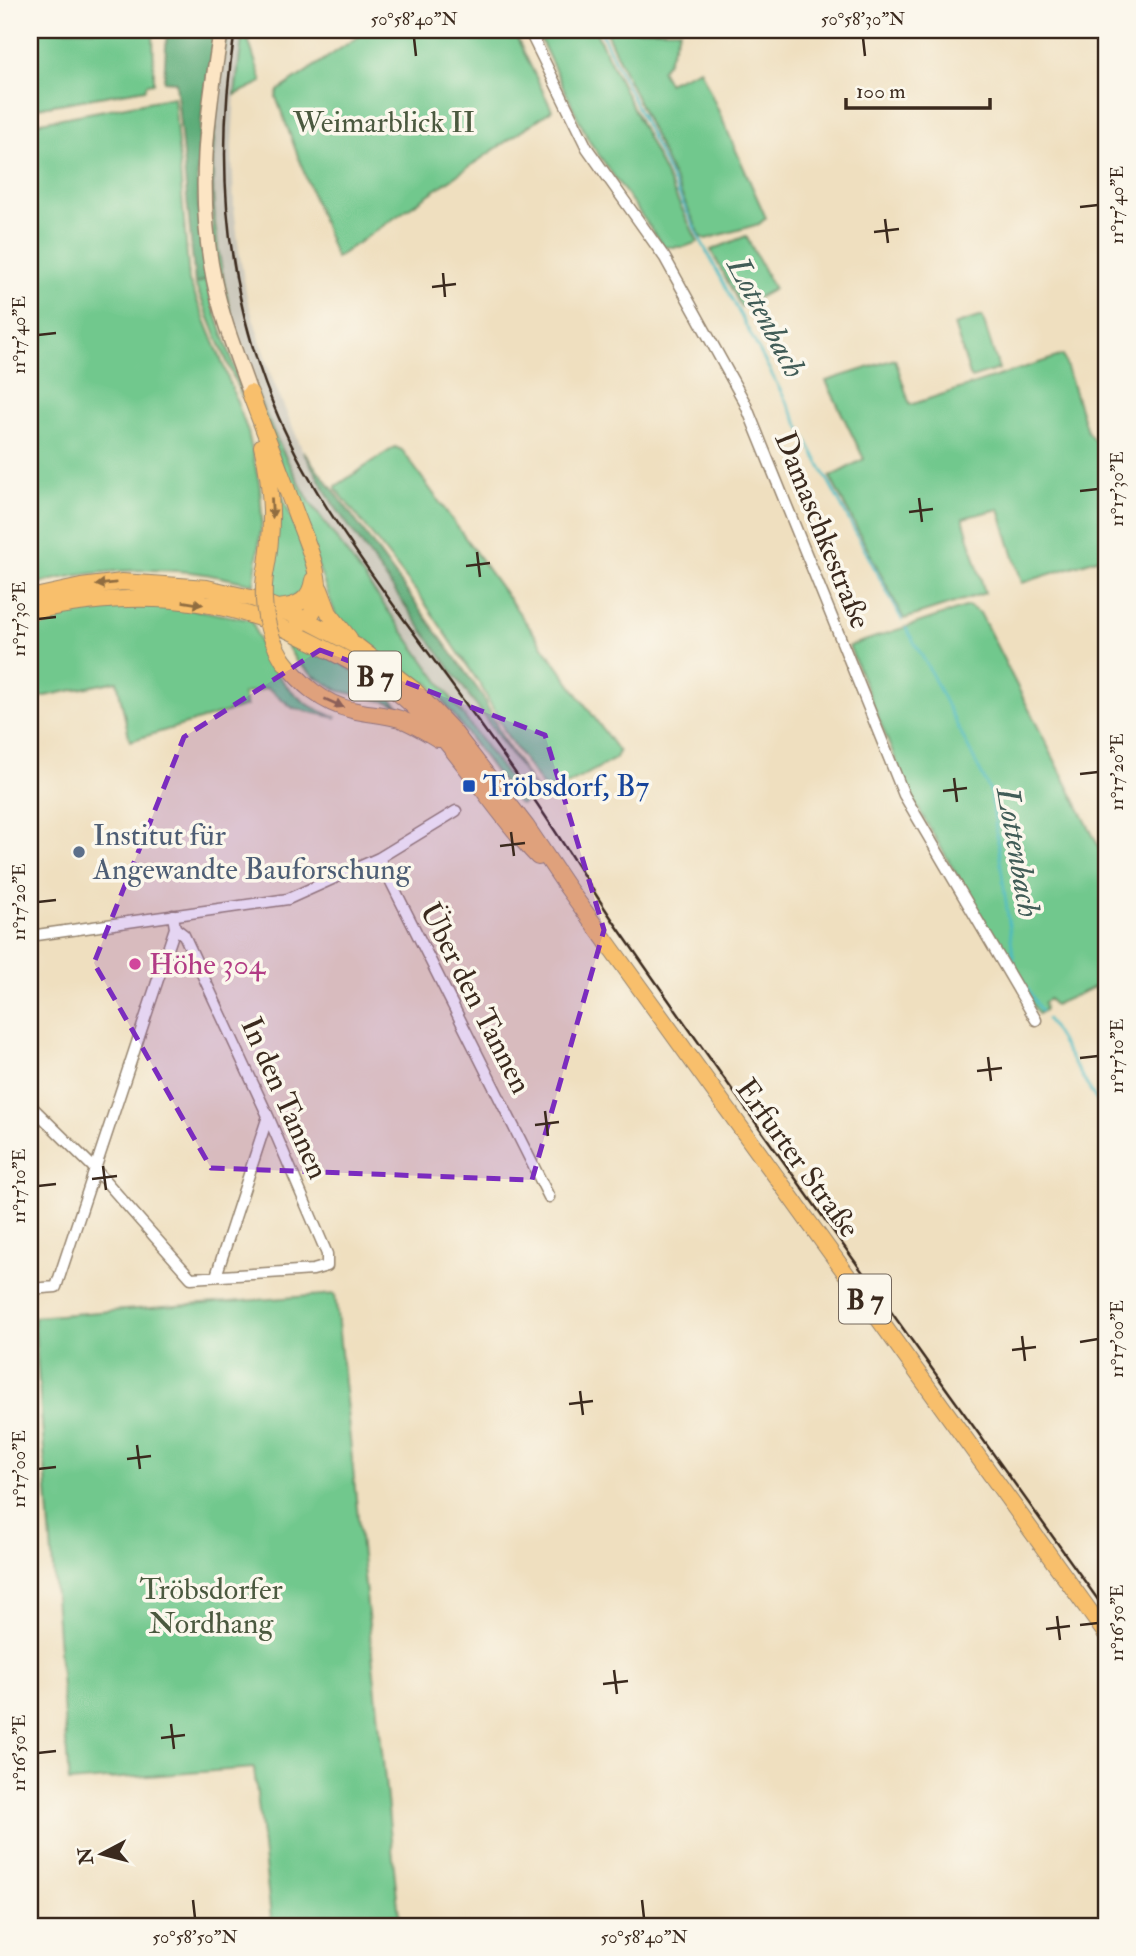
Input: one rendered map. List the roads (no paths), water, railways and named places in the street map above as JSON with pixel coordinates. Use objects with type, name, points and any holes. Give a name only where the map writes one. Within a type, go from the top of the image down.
[{"type":"main road","points":[[250,393],[304,537],[329,613],[358,647]]},
{"type":"main road","name":"B 7","points":[[250,393],[272,503],[264,607],[268,627],[283,660],[317,695],[349,709],[402,720],[450,746]]},
{"type":"main road","points":[[274,608],[302,602],[313,584],[314,570]]},
{"type":"main road","points":[[285,628],[299,625],[314,609],[318,597],[314,570]]},
{"type":"main road","name":"B 7","points":[[30,598],[122,582],[207,588],[234,593],[306,620],[358,647]]},
{"type":"main road","name":"B 7","points":[[30,612],[71,603],[157,598],[237,612],[285,628],[363,668],[390,686],[420,712],[450,746]]},
{"type":"main road","name":"Erfurter Straße","points":[[358,647],[414,690],[453,731],[526,826],[567,887],[1106,1634]]},
{"type":"main road","name":"Erfurter Straße","points":[[450,746],[521,839],[567,887]]},
{"type":"street","points":[[221,30],[205,133],[205,222],[219,301],[250,393]]},
{"type":"street","name":"Damaschkestraße","points":[[529,30],[587,148],[665,258],[745,403],[904,795],[1037,1020]]},
{"type":"street","points":[[30,936],[288,899],[379,858],[456,811]]},
{"type":"street","name":"Über den Tannen","points":[[379,858],[549,1197]]},
{"type":"street","name":"In den Tannen","points":[[173,915],[175,928],[184,935],[268,1116],[327,1254],[327,1266],[313,1270],[216,1276]]},
{"type":"street","points":[[30,1289],[56,1287],[175,928]]},
{"type":"street","points":[[30,1105],[94,1168],[191,1278],[216,1276],[268,1116]]},
{"type":"waterway","name":"Lottenbach","points":[[600,30],[699,237],[902,620]]},
{"type":"waterway","name":"Lottenbach","points":[[906,628],[991,793],[1015,968],[1041,1011]]},
{"type":"waterway","name":"Lottenbach","points":[[1047,1019],[1106,1116]]},
{"type":"railway","points":[[235,30],[229,78],[225,173],[234,266],[256,359],[298,459],[345,536],[533,798],[625,938],[1106,1611]]},
{"type":"place","name":"Tröbsdorf, B7","points":[[469,786]]},
{"type":"place","name":"Institut für Angewandte Bauforschung","points":[[79,852]]},
{"type":"place","name":"Höhe 304","points":[[135,964]]},
{"type":"park label","name":"Weimarblick II","points":[[384,122]]},
{"type":"park label","name":"Tröbsdorfer Nordhang","points":[[211,1606]]}]
